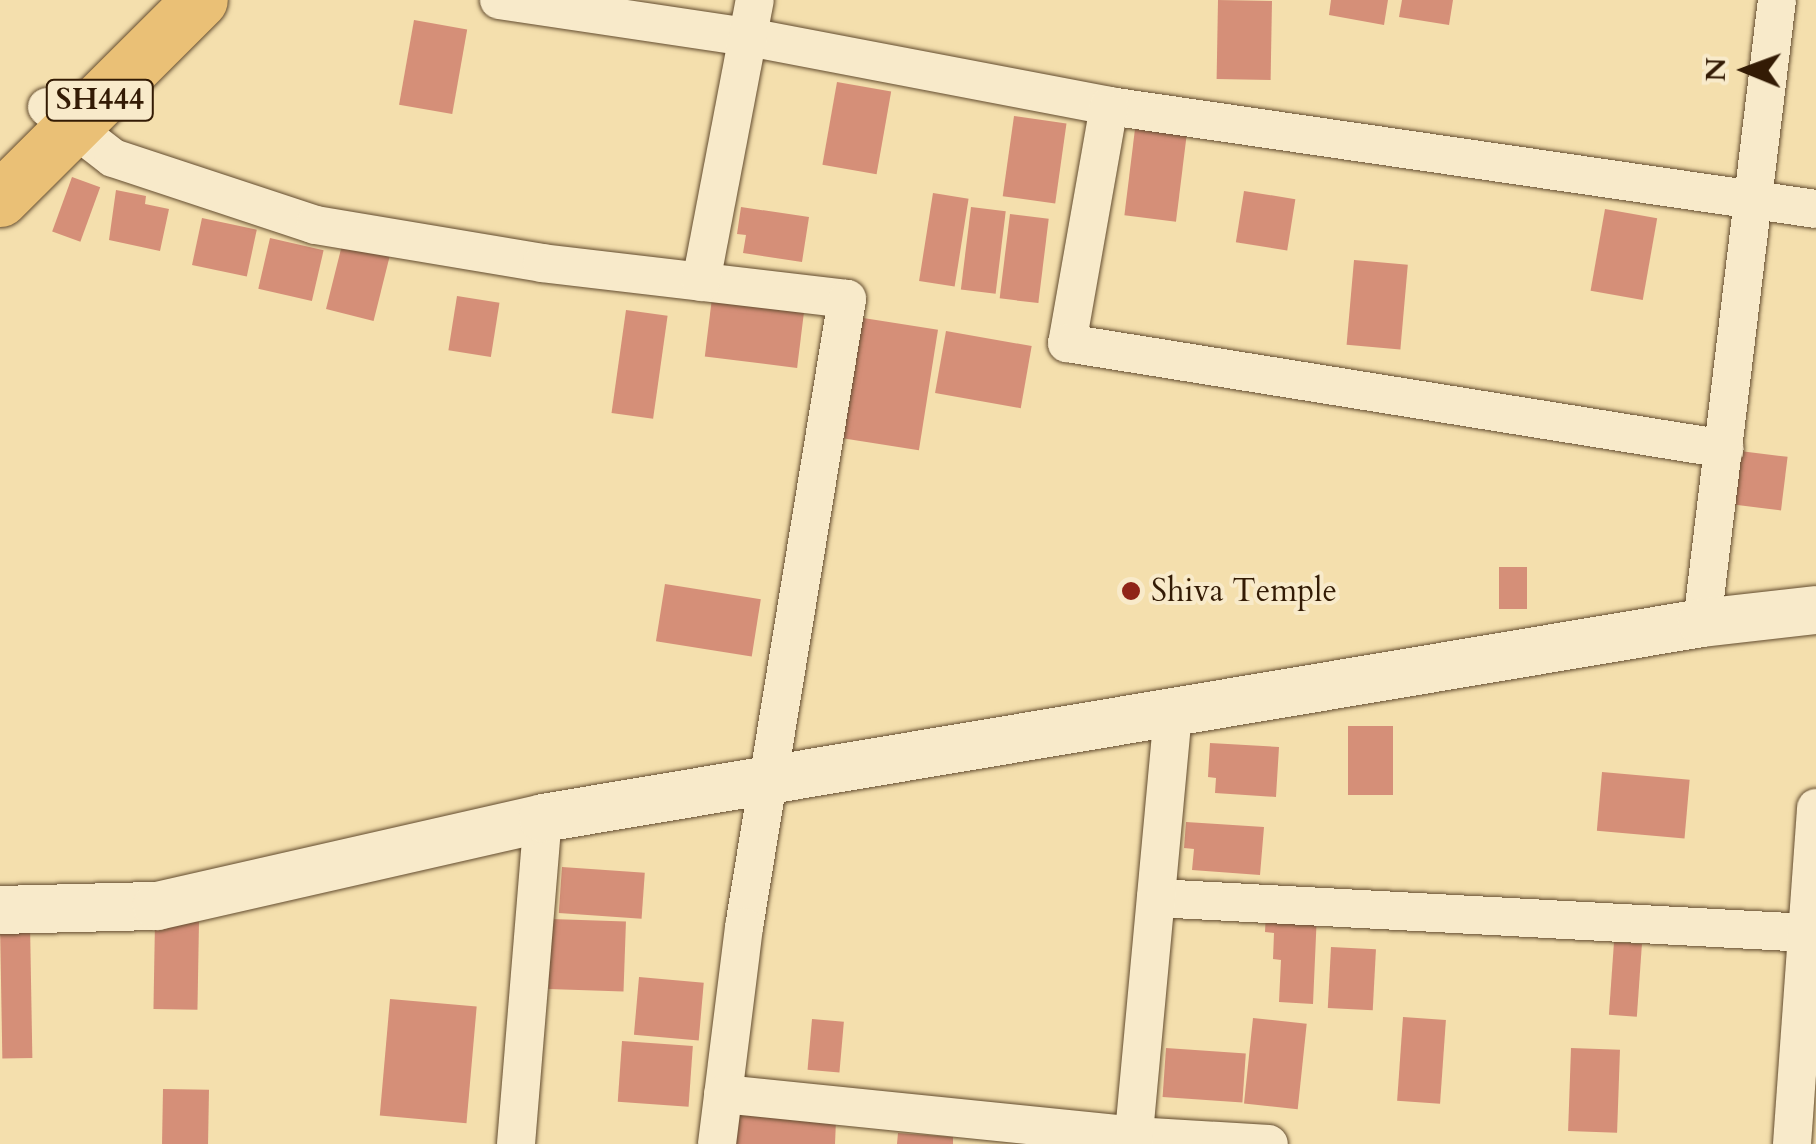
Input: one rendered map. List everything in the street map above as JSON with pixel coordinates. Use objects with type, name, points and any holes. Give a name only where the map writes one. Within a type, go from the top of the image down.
[{"type":"main road","name":"SH444","points":[[0,199],[59,118],[157,0]]},
{"type":"main road","name":"SH444","points":[[0,152],[59,118],[200,0]]},
{"type":"street","points":[[499,0],[751,18],[1109,106],[1816,209]]},
{"type":"street","points":[[1702,623],[1756,200],[1777,0]]},
{"type":"street","points":[[702,282],[751,18]]},
{"type":"street","points":[[1109,106],[1066,343],[1725,449]]},
{"type":"street","points":[[59,118],[113,158],[314,225],[542,263],[847,299],[768,780],[717,1144]]},
{"type":"street","points":[[0,910],[157,906],[543,818],[1702,623],[1816,610]]},
{"type":"street","points":[[1134,1140],[1173,713]]},
{"type":"street","points":[[1792,1144],[1816,808]]},
{"type":"street","points":[[516,1144],[543,818]]},
{"type":"street","points":[[1156,898],[1808,933]]},
{"type":"street","points":[[723,1094],[1134,1140],[1269,1144]]},
{"type":"building","points":[[1218,0],[1272,1],[1271,80],[1217,79]]},
{"type":"building","points":[[1331,0],[1388,0],[1384,25],[1329,15]]},
{"type":"building","points":[[1402,0],[1453,0],[1449,25],[1399,17]]},
{"type":"building","points":[[414,20],[467,29],[452,114],[399,105]]},
{"type":"building","points":[[837,82],[891,92],[877,174],[822,165]]},
{"type":"building","points":[[1014,116],[1066,123],[1055,204],[1003,196]]},
{"type":"building","points":[[1135,129],[1187,135],[1176,222],[1124,215]]},
{"type":"building","points":[[72,177],[100,187],[80,242],[52,232]]},
{"type":"building","points":[[116,190],[146,196],[145,204],[169,209],[160,251],[109,240]]},
{"type":"building","points":[[1244,191],[1295,199],[1287,250],[1236,242]]},
{"type":"building","points":[[933,193],[969,199],[955,287],[919,281]]},
{"type":"building","points":[[741,207],[809,217],[802,262],[743,253],[746,235],[737,234]]},
{"type":"building","points":[[971,207],[1006,211],[996,294],[961,289]]},
{"type":"building","points":[[1605,209],[1657,218],[1643,300],[1591,291]]},
{"type":"building","points":[[1010,214],[1049,219],[1038,303],[1000,298]]},
{"type":"building","points":[[202,218],[257,230],[247,277],[192,265]]},
{"type":"building","points":[[270,238],[324,250],[312,301],[258,289]]},
{"type":"building","points":[[342,245],[390,257],[374,321],[326,309]]},
{"type":"building","points":[[1354,260],[1408,265],[1400,349],[1347,345]]},
{"type":"building","points":[[457,296],[499,303],[491,357],[448,350]]},
{"type":"building","points":[[712,298],[804,309],[797,368],[705,357]]},
{"type":"building","points":[[626,310],[668,316],[653,419],[612,413]]},
{"type":"building","points":[[857,317],[938,330],[919,450],[838,437]]},
{"type":"building","points":[[946,331],[1032,346],[1021,408],[935,393]]},
{"type":"building","points":[[1732,450],[1788,457],[1781,510],[1725,504]]},
{"type":"building","points":[[1499,567],[1527,567],[1527,609],[1499,609]]},
{"type":"building","points":[[665,584],[761,599],[752,656],[656,641]]},
{"type":"building","points":[[1348,726],[1393,726],[1393,795],[1348,795]]},
{"type":"building","points":[[1210,743],[1279,747],[1276,797],[1215,793],[1216,778],[1208,777]]},
{"type":"building","points":[[1602,772],[1690,780],[1685,838],[1597,831]]},
{"type":"building","points":[[1186,822],[1264,827],[1260,875],[1192,870],[1194,849],[1184,848]]},
{"type":"building","points":[[562,867],[645,873],[642,919],[559,913]]},
{"type":"building","points":[[1266,911],[1317,913],[1313,1004],[1279,1002],[1281,960],[1273,959],[1274,933],[1265,932]]},
{"type":"building","points":[[551,919],[626,922],[624,992],[549,989]]},
{"type":"building","points":[[155,921],[199,922],[197,1010],[153,1009]]},
{"type":"building","points":[[30,923],[32,1058],[2,1059],[0,924]]},
{"type":"building","points":[[1614,942],[1642,944],[1637,1017],[1609,1015]]},
{"type":"building","points":[[1331,947],[1376,949],[1373,1010],[1328,1008]]},
{"type":"building","points":[[639,977],[704,983],[699,1040],[634,1035]]},
{"type":"building","points":[[390,999],[477,1007],[466,1123],[380,1116]]},
{"type":"building","points":[[1403,1017],[1446,1020],[1440,1104],[1397,1101]]},
{"type":"building","points":[[1253,1018],[1307,1024],[1298,1109],[1244,1104]]},
{"type":"building","points":[[812,1019],[844,1022],[839,1073],[808,1070]]},
{"type":"building","points":[[622,1041],[693,1046],[689,1107],[618,1102]]},
{"type":"building","points":[[1166,1048],[1246,1054],[1242,1102],[1163,1097]]},
{"type":"building","points":[[1571,1048],[1620,1050],[1617,1133],[1568,1131]]},
{"type":"building","points":[[163,1089],[209,1090],[208,1144],[162,1144]]},
{"type":"building","points":[[732,1113],[836,1120],[835,1144],[730,1144]]},
{"type":"building","points":[[898,1133],[953,1137],[953,1144],[897,1144]]},
{"type":"place","name":"Shiva Temple","points":[[1131,591]]}]
